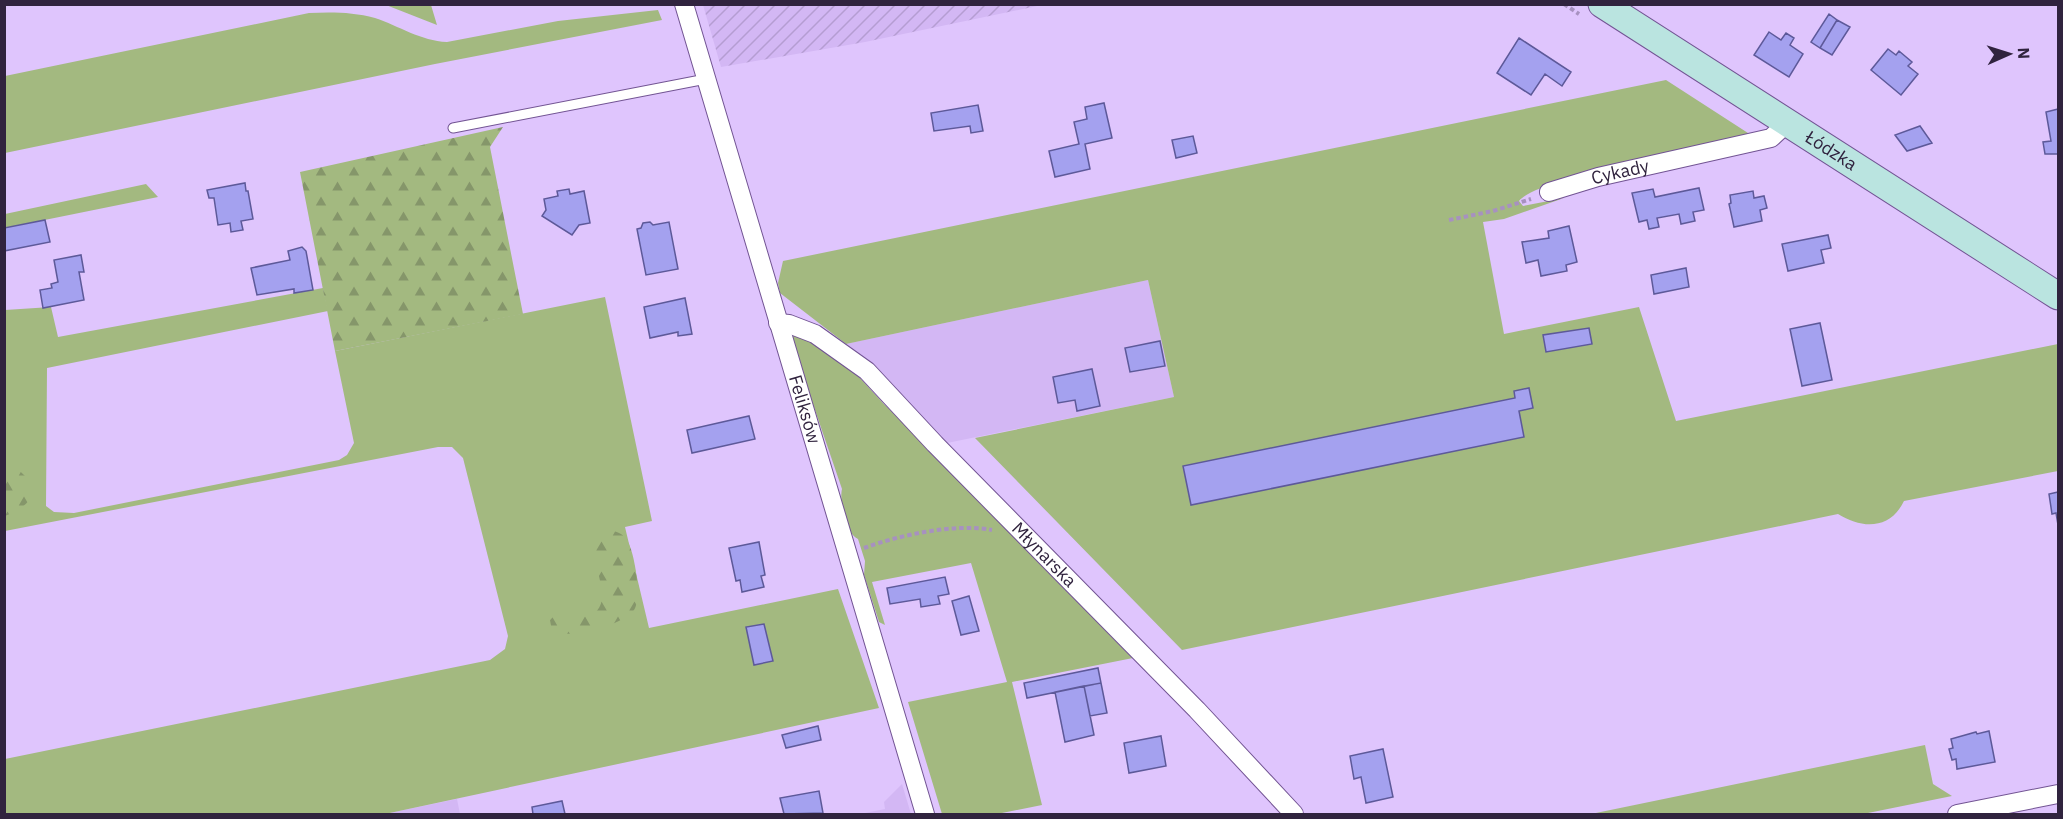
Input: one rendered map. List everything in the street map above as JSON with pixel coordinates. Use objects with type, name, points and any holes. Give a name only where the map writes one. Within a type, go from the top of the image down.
[{"type":"main road","name":"Łódzka","points":[[1602,4],[2058,296]]},
{"type":"street","name":"Feliksów","points":[[684,4],[925,814]]},
{"type":"street","name":"Cykady","points":[[1548,192],[1598,177],[1771,138],[1787,123]]},
{"type":"street","name":"Młynarska","points":[[778,323],[802,327],[815,334],[867,371],[1197,710],[1294,814]]},
{"type":"street","points":[[1958,814],[2058,794]]},
{"type":"lane","points":[[453,128],[706,79]]},
{"type":"path","points":[[1449,220],[1511,206],[1548,192]]},
{"type":"path","points":[[847,555],[887,541],[938,531],[978,528],[1011,534],[1022,531]]},
{"type":"shaded area","points":[[703,4],[1042,5],[865,42],[721,67]]},
{"type":"shaded area","points":[[1148,280],[1174,397],[947,443],[846,344]]},
{"type":"shaded area","points":[[902,784],[911,814],[860,814],[885,809],[884,802]]},
{"type":"shaded area","points":[[457,799],[460,814],[385,814]]},
{"type":"green space","points":[[386,5],[431,5],[437,25]]},
{"type":"green space","points":[[658,10],[662,20],[435,64],[5,153],[5,76],[309,13],[367,16],[419,36],[447,42],[558,21]]},
{"type":"green space","points":[[1666,80],[1748,133],[1745,138],[1624,164],[1556,183],[1532,192],[1519,201],[1523,206],[1564,198],[1504,219],[1483,222],[1504,334],[1639,307],[1676,421],[2058,344],[2058,471],[1904,501],[1891,517],[1875,524],[1856,522],[1838,514],[1182,650],[975,438],[1174,397],[1148,280],[846,344],[780,293],[778,283],[783,261]]},
{"type":"green space","points":[[503,127],[490,147],[523,314],[335,351],[300,172]]},
{"type":"green space","points":[[146,184],[158,197],[5,228],[5,214]]},
{"type":"green space","points":[[323,288],[328,311],[47,368],[46,506],[54,512],[74,513],[339,460],[347,455],[354,443],[335,351],[605,297],[652,521],[625,527],[649,628],[838,589],[879,708],[385,814],[5,814],[5,759],[490,660],[505,649],[508,636],[463,458],[452,447],[438,447],[5,531],[5,310],[51,307],[58,337]]},
{"type":"green space","points":[[784,313],[860,378],[1033,550],[1027,551],[1133,658],[1012,682],[1042,805],[997,814],[942,814],[908,702],[1007,682],[971,563],[872,582],[885,625],[879,622],[864,575],[865,561],[858,539],[850,531],[844,517],[842,489]]},
{"type":"green space","points":[[8,465],[17,469],[30,482],[32,495],[19,509],[5,516],[5,468]]},
{"type":"green space","points":[[610,530],[625,537],[631,548],[637,587],[634,610],[618,621],[594,630],[570,634],[552,631],[550,620],[557,613],[585,617],[596,611],[600,605],[602,588],[594,547],[601,532]]},
{"type":"green space","points":[[1925,745],[1933,784],[1952,796],[1863,814],[1591,814]]},
{"type":"building","points":[[1829,14],[1837,20],[1820,48],[1811,42]]},
{"type":"building","points":[[1837,20],[1850,27],[1832,55],[1820,48]]},
{"type":"building","points":[[1769,32],[1781,40],[1786,33],[1794,38],[1790,45],[1803,54],[1789,77],[1754,55]]},
{"type":"building","points":[[1519,38],[1571,72],[1562,86],[1545,74],[1531,95],[1497,73]]},
{"type":"building","points":[[1888,49],[1896,55],[1899,51],[1912,62],[1908,66],[1918,74],[1901,95],[1871,70]]},
{"type":"building","points":[[1104,103],[1112,138],[1085,144],[1090,169],[1055,177],[1049,151],[1079,144],[1074,122],[1087,119],[1085,107]]},
{"type":"building","points":[[978,105],[983,131],[971,133],[970,126],[934,131],[931,113]]},
{"type":"building","points":[[2058,109],[2058,154],[2045,154],[2043,142],[2051,141],[2046,112]]},
{"type":"building","points":[[1920,126],[1932,143],[1907,151],[1895,135]]},
{"type":"building","points":[[1193,136],[1197,153],[1176,158],[1172,140]]},
{"type":"building","points":[[245,183],[253,219],[241,221],[243,230],[231,232],[230,223],[218,225],[214,198],[209,198],[207,190]]},
{"type":"building","points":[[1699,188],[1704,210],[1693,212],[1695,221],[1681,224],[1679,214],[1657,218],[1659,227],[1649,229],[1647,220],[1639,222],[1632,193],[1653,189],[1655,197]]},
{"type":"building","points":[[569,189],[570,194],[584,191],[590,223],[579,225],[572,235],[542,216],[546,210],[544,199],[558,196],[557,191]]},
{"type":"building","points":[[1753,191],[1754,198],[1764,196],[1767,208],[1760,210],[1762,221],[1734,227],[1729,204],[1731,203],[1730,195]]},
{"type":"building","points":[[45,220],[50,242],[4,251],[4,228]]},
{"type":"building","points":[[650,222],[653,225],[669,222],[678,269],[646,275],[637,229],[641,228],[643,223]]},
{"type":"building","points":[[1569,226],[1577,262],[1566,265],[1567,271],[1541,276],[1538,260],[1526,263],[1522,242],[1549,238],[1548,231]]},
{"type":"building","points":[[1828,235],[1831,248],[1821,250],[1824,263],[1788,271],[1782,244]]},
{"type":"building","points":[[302,247],[306,251],[313,290],[294,293],[294,289],[257,295],[251,268],[290,260],[288,251]]},
{"type":"building","points":[[81,255],[84,272],[79,272],[84,300],[43,308],[40,290],[52,288],[51,284],[58,282],[54,260]]},
{"type":"building","points":[[1686,268],[1689,287],[1654,294],[1651,275]]},
{"type":"building","points":[[685,298],[692,334],[678,336],[678,332],[650,338],[644,307]]},
{"type":"building","points":[[1820,323],[1832,380],[1802,386],[1790,329]]},
{"type":"building","points":[[1589,328],[1592,344],[1546,352],[1543,335]]},
{"type":"building","points":[[1160,341],[1165,366],[1130,372],[1125,348]]},
{"type":"building","points":[[1092,369],[1100,406],[1077,411],[1075,400],[1058,403],[1053,377]]},
{"type":"building","points":[[1529,388],[1533,408],[1519,411],[1524,437],[1191,505],[1183,466],[1515,398],[1514,391]]},
{"type":"building","points":[[749,416],[755,439],[692,453],[687,430]]},
{"type":"building","points":[[2058,492],[2058,525],[2056,513],[2052,514],[2049,494]]},
{"type":"building","points":[[759,542],[765,575],[761,576],[764,587],[742,592],[740,580],[736,581],[729,548]]},
{"type":"building","points":[[945,577],[949,594],[938,596],[940,604],[921,607],[920,599],[890,604],[887,588]]},
{"type":"building","points":[[969,596],[979,631],[961,635],[952,601]]},
{"type":"building","points":[[764,624],[773,661],[754,665],[746,627]]},
{"type":"building","points":[[1098,668],[1101,683],[1027,698],[1024,683]]},
{"type":"building","points":[[1101,683],[1107,713],[1090,716],[1084,686]]},
{"type":"building","points":[[1084,686],[1094,735],[1065,742],[1055,692]]},
{"type":"building","points":[[818,726],[821,740],[786,748],[782,735]]},
{"type":"building","points":[[1989,731],[1995,762],[1957,769],[1956,759],[1952,760],[1949,749],[1953,748],[1951,739]]},
{"type":"building","points":[[1161,736],[1166,766],[1129,773],[1124,743]]},
{"type":"building","points":[[1383,749],[1393,797],[1366,803],[1361,777],[1354,779],[1350,756]]},
{"type":"building","points":[[819,791],[823,813],[784,814],[780,798]]},
{"type":"building","points":[[562,801],[565,814],[533,814],[532,807]]}]
